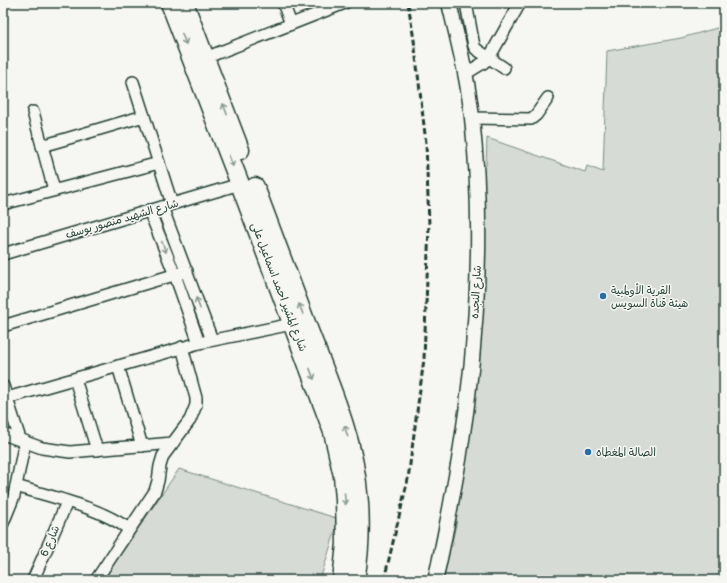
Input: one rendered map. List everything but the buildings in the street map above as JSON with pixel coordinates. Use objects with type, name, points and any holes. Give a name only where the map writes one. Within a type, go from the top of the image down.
[{"type":"main road","name":"شارع المشير احمد اسماعيل على","points":[[177,4],[205,58],[338,405],[345,452],[344,484],[347,522],[342,580]]},
{"type":"main road","name":"شارع المشير احمد اسماعيل على","points":[[177,4],[240,184],[292,324],[326,410],[345,452],[358,489],[358,553],[355,580]]},
{"type":"street","points":[[283,3],[291,24]]},
{"type":"street","points":[[205,58],[345,3]]},
{"type":"street","points":[[466,3],[474,46],[488,58],[504,68]]},
{"type":"street","points":[[465,74],[483,63],[488,58],[520,3]]},
{"type":"street","name":"شارع النجده","points":[[435,580],[459,456],[472,349],[478,242],[476,170],[472,118],[465,74],[450,4]]},
{"type":"street","points":[[133,82],[159,163],[167,205],[187,271],[212,340]]},
{"type":"street","points":[[472,118],[531,119],[536,116],[548,98]]},
{"type":"street","points":[[33,112],[54,190]]},
{"type":"street","points":[[42,146],[144,116]]},
{"type":"street","points":[[3,204],[159,163]]},
{"type":"street","name":"شارع الشهيد منصور يوسف","points":[[3,254],[240,184]]},
{"type":"street","points":[[149,210],[175,275],[199,343]]},
{"type":"street","points":[[3,326],[187,271]]},
{"type":"street","points":[[7,398],[182,347],[292,324]]},
{"type":"street","points":[[96,580],[155,491],[161,460],[190,420],[196,406],[196,398],[182,347]]},
{"type":"street","points":[[118,366],[142,446]]},
{"type":"street","points":[[75,379],[97,450]]},
{"type":"street","points":[[3,386],[22,440],[16,486],[7,503],[3,523]]},
{"type":"street","points":[[3,434],[42,448],[61,451],[97,450],[173,443]]},
{"type":"street","points":[[16,486],[103,514],[129,530]]},
{"type":"street","name":"شارع 6","points":[[33,580],[67,502]]},
{"type":"shaded area","name":"القرية الأولمبية هيئة قناة السويس","points":[[724,26],[724,580],[442,580],[449,548],[454,543],[452,542],[457,520],[455,518],[466,458],[483,238],[484,177],[482,176],[482,166],[486,166],[487,138],[585,172],[587,166],[603,172],[607,51],[681,38]]},
{"type":"shaded area","points":[[179,469],[339,519],[320,580],[103,580]]},
{"type":"railway","points":[[384,580],[408,479],[424,359],[429,225],[426,143],[414,40],[408,3]]},
{"type":"place","name":"القرية الأولمبية هيئة قناة السويس","points":[[603,296]]},
{"type":"place","name":"الصالة المغطاه","points":[[588,452]]}]
